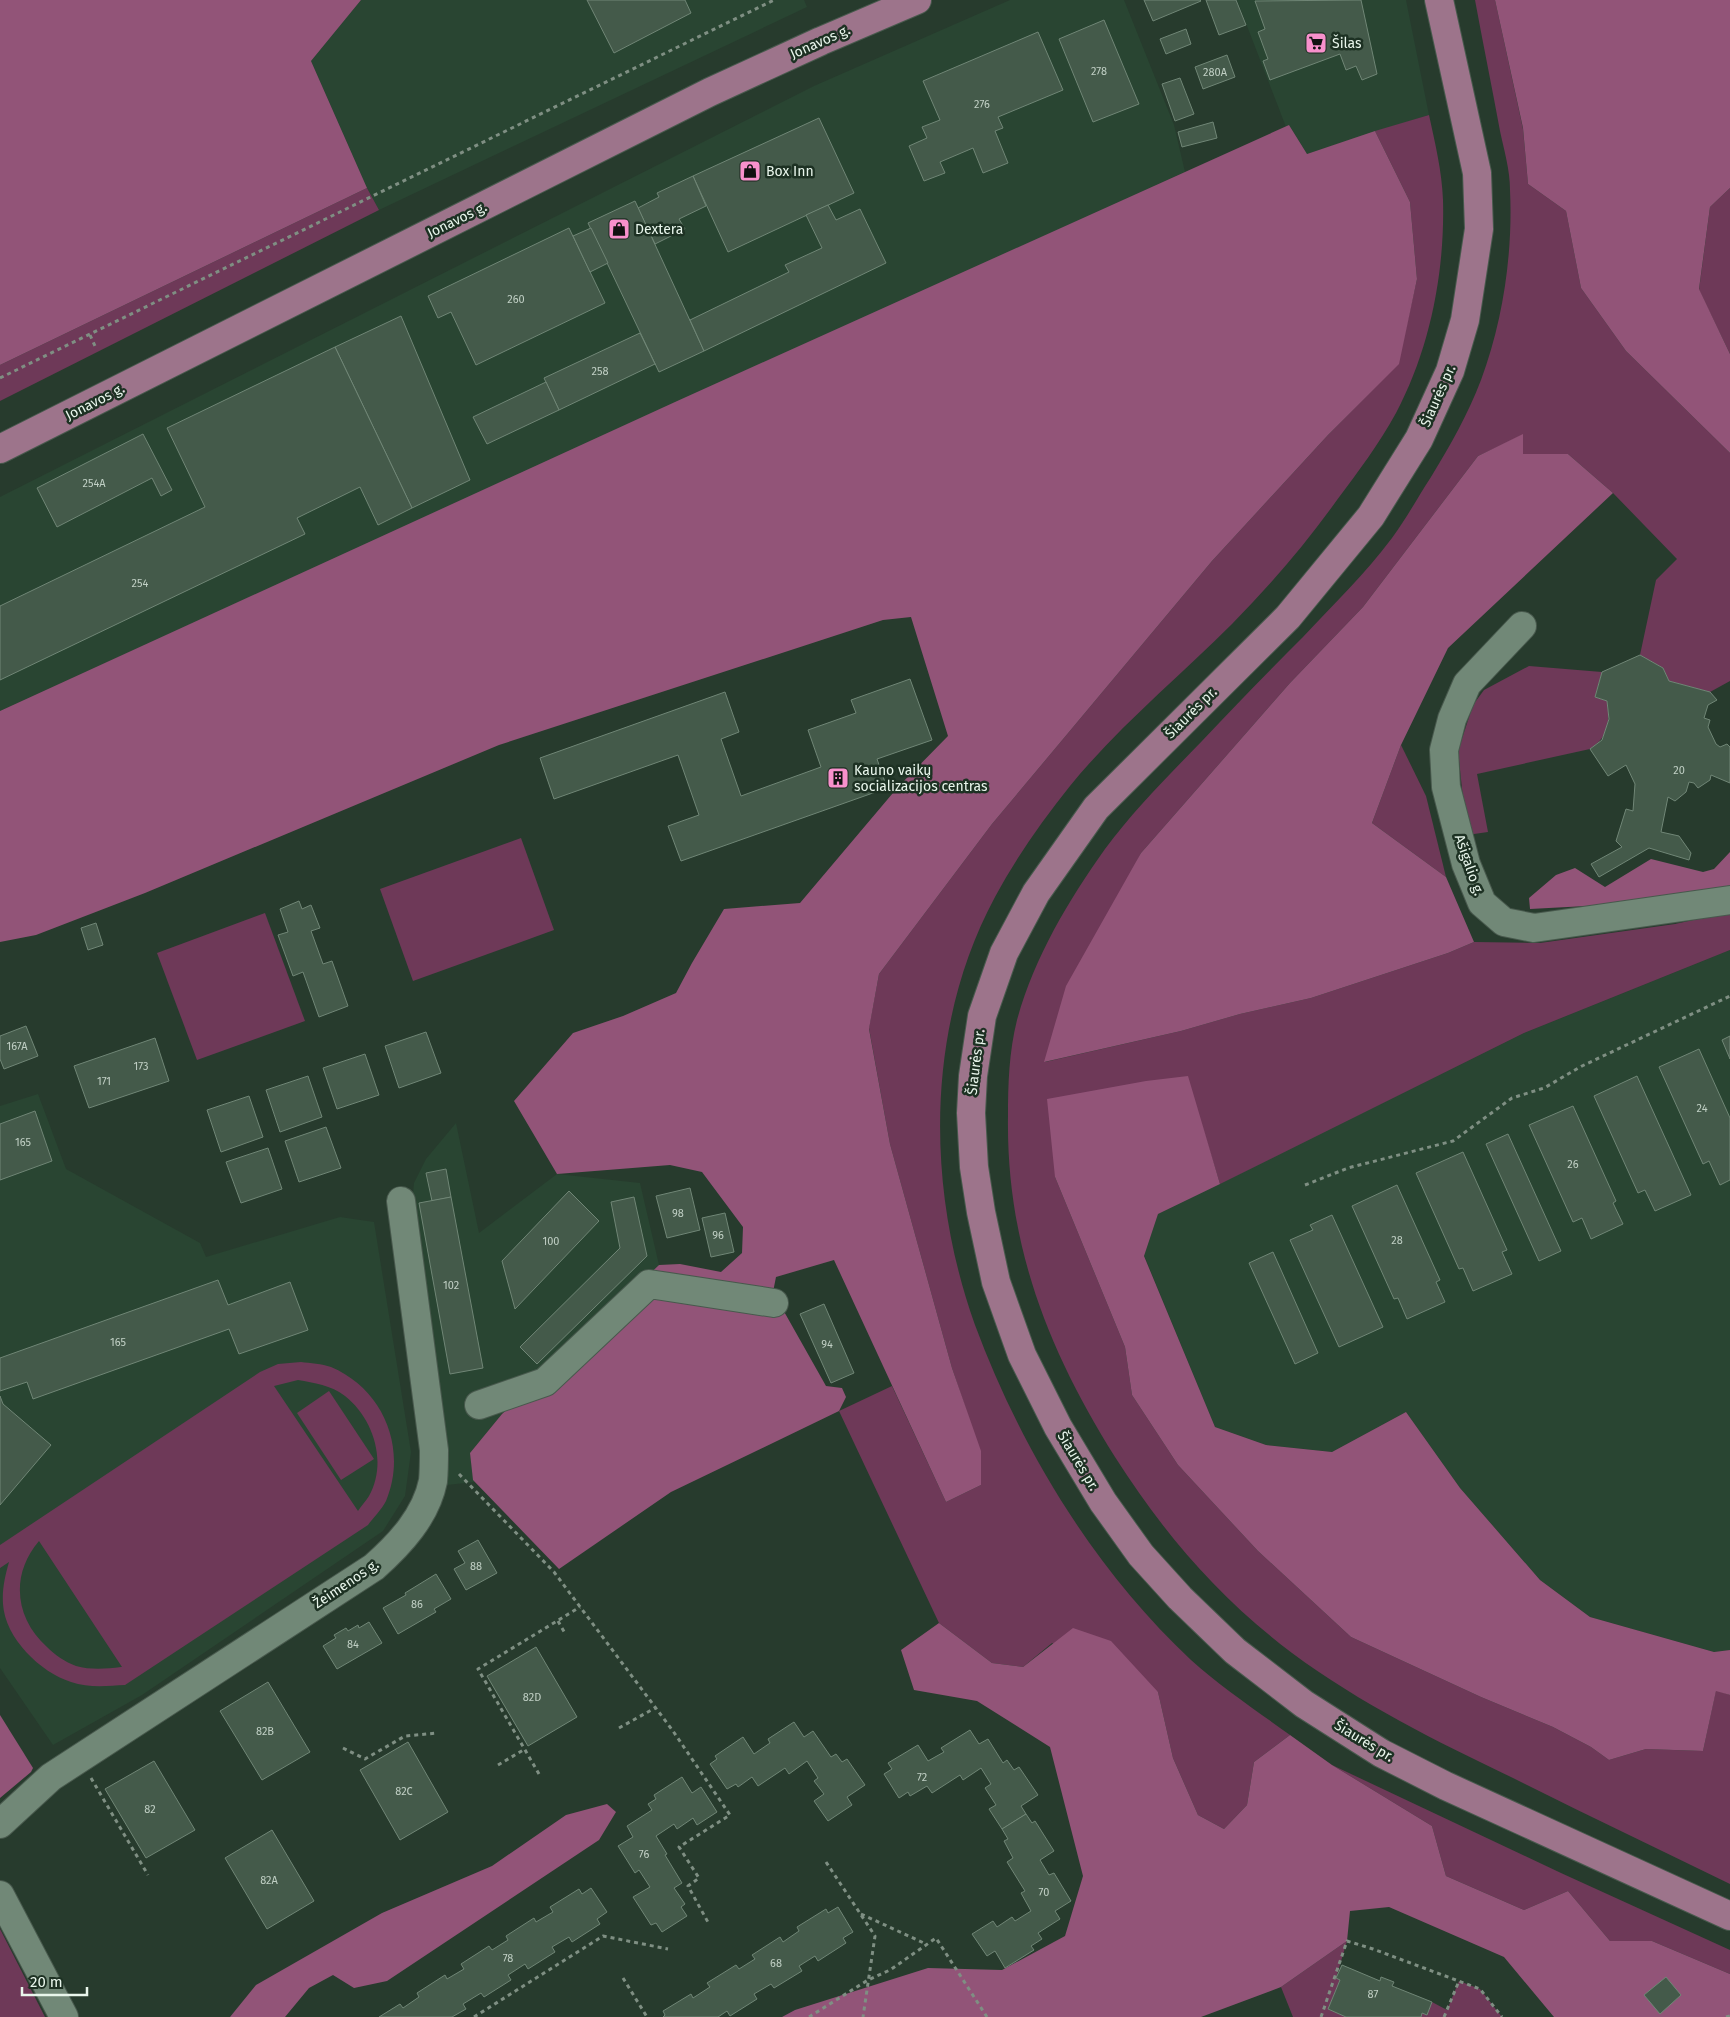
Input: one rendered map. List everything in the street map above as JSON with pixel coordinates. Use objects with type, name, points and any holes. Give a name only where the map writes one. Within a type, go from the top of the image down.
[{"type":"main road","name":"Jonavos g.","points":[[0,449],[710,92],[821,41],[917,0]]},
{"type":"main road","name":"Šiaurės pr.","points":[[1439,0],[1477,173],[1479,229],[1465,320],[1450,371],[1419,439],[1371,516],[1288,617],[1096,808],[1036,893],[1004,954],[982,1016],[973,1076],[974,1167],[981,1212],[996,1282],[1022,1355],[1058,1427],[1103,1502],[1141,1555],[1180,1598],[1235,1651],[1304,1704],[1381,1753],[1446,1786],[1730,1916]]},
{"type":"street","name":"Ašigalio g.","points":[[1522,626],[1467,684],[1452,720],[1444,750],[1446,788],[1466,864],[1482,903],[1504,922],[1534,928],[1730,900]]},
{"type":"street","name":"Žeimenos g.","points":[[0,1824],[51,1778],[374,1567],[398,1545],[424,1508],[432,1481],[434,1450],[401,1201]]},
{"type":"street","points":[[479,1406],[545,1382],[649,1284],[774,1303]]},
{"type":"street","points":[[0,1895],[64,2017]]},
{"type":"path","points":[[0,378],[774,0]]},
{"type":"path","points":[[90,335],[95,346]]},
{"type":"path","points":[[1305,1185],[1348,1168],[1453,1141],[1512,1098],[1544,1088],[1582,1066],[1730,996]]},
{"type":"path","points":[[434,1450],[554,1572],[655,1708],[730,1815],[678,1847],[699,1878],[688,1886],[709,1924]]},
{"type":"path","points":[[539,1774],[478,1669],[580,1607]]},
{"type":"path","points":[[558,1620],[566,1635]]},
{"type":"path","points":[[619,1728],[655,1708]]},
{"type":"path","points":[[343,1748],[365,1759],[405,1736],[437,1733]]},
{"type":"path","points":[[498,1765],[525,1749]]},
{"type":"path","points":[[79,1759],[148,1875]]},
{"type":"path","points":[[826,1862],[875,1936],[863,2017]]},
{"type":"path","points":[[860,1913],[926,1944]]},
{"type":"path","points":[[474,2017],[603,1936],[668,1949]]},
{"type":"path","points":[[809,2017],[868,1980],[890,1970],[936,1938],[987,2017]]},
{"type":"path","points":[[1321,2017],[1347,1941],[1480,1989],[1502,2017]]},
{"type":"path","points":[[623,1978],[647,2017]]},
{"type":"path","points":[[1444,2017],[1459,1981]]},
{"type":"path","points":[[1726,2017],[1730,2016]]},
{"type":"shaded area","points":[[0,0],[361,0],[311,61],[367,188],[0,365]]},
{"type":"shaded area","points":[[361,0],[804,0],[807,7],[379,210],[367,188],[311,61]]},
{"type":"shaded area","points":[[1010,0],[1124,0],[1174,125],[1185,172],[0,711],[0,497],[814,86]]},
{"type":"shaded area","points":[[1237,0],[1406,0],[1429,115],[1307,154],[1289,125],[1286,127]]},
{"type":"shaded area","points":[[1475,0],[1495,0],[1523,129],[1528,184],[1566,211],[1581,288],[1626,351],[1730,453],[1730,681],[1710,692],[1669,681],[1663,668],[1640,655],[1656,580],[1677,559],[1613,493],[1568,454],[1523,454],[1523,435],[1478,456],[1363,607],[1290,683],[1141,853],[1045,1062],[1181,1031],[1240,1014],[1311,998],[1448,953],[1474,942],[1540,943],[1675,924],[1730,912],[1730,950],[1524,1033],[1220,1184],[1187,1077],[1055,1177],[1125,1347],[1132,1395],[1178,1465],[1258,1551],[1351,1637],[1481,1697],[1553,1727],[1591,1747],[1609,1760],[1646,1749],[1703,1751],[1716,1690],[1730,1695],[1730,1884],[1400,1721],[1345,1689],[1292,1653],[1240,1610],[1173,1539],[1134,1486],[1091,1417],[1051,1336],[1023,1252],[1014,1208],[1009,1163],[1008,1116],[1012,1044],[1017,1020],[1033,974],[1065,910],[1105,849],[1139,807],[1360,577],[1382,551],[1402,523],[1445,454],[1481,380],[1501,311],[1508,262],[1511,214],[1508,168]]},
{"type":"shaded area","points":[[1495,0],[1730,0],[1730,188],[1710,207],[1699,289],[1730,354],[1730,453],[1626,351],[1581,288],[1566,211],[1528,184],[1523,128]]},
{"type":"shaded area","points":[[1429,115],[1438,157],[1443,200],[1441,255],[1433,309],[1426,336],[1418,363],[1396,413],[1383,436],[1360,468],[1287,564],[1212,644],[1108,743],[1070,786],[1040,826],[1003,882],[972,947],[955,999],[945,1053],[940,1108],[941,1164],[948,1219],[959,1273],[975,1325],[1015,1417],[1064,1505],[1092,1547],[1123,1587],[1156,1625],[1191,1660],[1290,1735],[1254,1762],[1247,1805],[1224,1829],[1198,1815],[1173,1758],[1158,1692],[1052,1643],[1023,1667],[992,1663],[939,1623],[839,1411],[892,1386],[946,1502],[981,1485],[980,1451],[952,1368],[890,1144],[869,1028],[879,974],[992,824],[1212,561],[1328,435],[1398,364],[1417,279],[1410,202],[1375,131]]},
{"type":"shaded area","points":[[1289,125],[1307,154],[1375,131],[1410,202],[1417,279],[1399,364],[1328,435],[1212,561],[992,824],[879,974],[869,1029],[890,1144],[952,1368],[981,1451],[981,1485],[946,1502],[834,1260],[776,1277],[773,1292],[826,1386],[842,1388],[846,1397],[839,1411],[671,1492],[559,1569],[473,1480],[470,1453],[502,1414],[659,1265],[680,1264],[721,1272],[742,1253],[743,1227],[702,1172],[670,1165],[557,1174],[514,1101],[573,1033],[623,1016],[676,993],[724,909],[800,903],[898,787],[948,736],[911,617],[883,620],[499,745],[145,893],[36,935],[0,942],[0,711],[675,402]]},
{"type":"shaded area","points":[[367,188],[379,210],[0,401],[0,365]]},
{"type":"shaded area","points":[[1730,188],[1730,354],[1699,290],[1710,207]]},
{"type":"shaded area","points":[[1523,434],[1523,454],[1568,454],[1613,493],[1448,648],[1401,745],[1372,823],[1446,877],[1474,942],[1448,953],[1311,998],[1240,1014],[1181,1031],[1044,1062],[1066,986],[1141,853],[1290,683],[1363,607],[1478,456]]},
{"type":"shaded area","points":[[1529,666],[1602,672],[1595,697],[1607,701],[1608,722],[1605,734],[1590,749],[1477,774],[1488,832],[1467,835],[1458,751],[1473,705],[1484,690]]},
{"type":"shaded area","points":[[1401,745],[1426,796],[1446,877],[1372,823]]},
{"type":"shaded area","points":[[521,838],[554,930],[413,981],[380,889]]},
{"type":"shaded area","points":[[1730,852],[1730,886],[1624,904],[1530,909],[1529,898],[1556,875],[1575,868],[1605,887],[1651,859],[1703,872],[1714,869]]},
{"type":"shaded area","points":[[265,913],[305,1021],[197,1060],[157,953]]},
{"type":"shaded area","points":[[1730,950],[1730,1650],[1714,1652],[1590,1617],[1540,1580],[1460,1488],[1406,1412],[1332,1452],[1266,1445],[1215,1427],[1144,1255],[1158,1214],[1524,1033]]},
{"type":"shaded area","points":[[1188,1076],[1220,1184],[1158,1214],[1144,1256],[1215,1427],[1266,1445],[1332,1452],[1406,1412],[1460,1488],[1540,1580],[1590,1617],[1714,1652],[1730,1650],[1730,1695],[1716,1691],[1703,1751],[1646,1749],[1609,1760],[1591,1747],[1553,1727],[1481,1697],[1351,1637],[1258,1551],[1178,1465],[1132,1395],[1125,1347],[1055,1177],[1047,1099],[1146,1081]]},
{"type":"shaded area","points":[[38,1094],[66,1169],[200,1243],[206,1257],[340,1217],[374,1222],[411,1452],[405,1496],[383,1531],[142,1695],[53,1745],[0,1668],[0,1106]]},
{"type":"shaded area","points":[[456,1123],[479,1233],[557,1174],[640,1183],[659,1265],[502,1414],[470,1453],[474,1482],[447,1485],[448,1441],[411,1216],[414,1183],[426,1159]]},
{"type":"shaded area","points":[[301,1362],[331,1367],[349,1377],[365,1390],[377,1405],[386,1422],[392,1441],[394,1461],[392,1481],[386,1501],[368,1525],[125,1685],[98,1686],[77,1684],[59,1677],[36,1662],[17,1641],[5,1617],[3,1593],[9,1562],[0,1568],[0,1545],[260,1372],[278,1364]],"holes":[[[298,1380],[322,1385],[340,1392],[355,1405],[370,1428],[375,1441],[377,1455],[375,1483],[369,1496],[358,1511],[274,1386]],[[39,1541],[122,1667],[98,1669],[76,1666],[57,1655],[36,1636],[23,1610],[20,1582],[30,1554]]]},
{"type":"shaded area","points":[[329,1391],[374,1459],[341,1480],[297,1413]]},
{"type":"shaded area","points":[[939,1623],[992,1663],[1023,1667],[1073,1628],[1111,1641],[1158,1692],[1173,1758],[1198,1815],[1224,1829],[1247,1805],[1254,1762],[1290,1735],[1332,1765],[1432,1826],[1446,1876],[1524,1910],[1568,1891],[1610,1941],[1652,1941],[1730,1974],[1730,2017],[1554,2017],[1504,1957],[1389,1907],[1350,1911],[1347,1941],[1281,1987],[1201,2017],[782,2017],[795,2010],[928,1968],[1002,1970],[1065,1936],[1083,1876],[1050,1747],[977,1701],[914,1690],[901,1650]]},
{"type":"shaded area","points":[[0,1715],[33,1768],[31,1772],[0,1798]]},
{"type":"shaded area","points":[[1332,1765],[1730,1950],[1730,1974],[1652,1941],[1610,1941],[1568,1891],[1524,1910],[1446,1876],[1432,1826]]},
{"type":"shaded area","points":[[607,1804],[616,1812],[599,1840],[387,1981],[354,1988],[333,1975],[309,1988],[285,2017],[230,2017],[256,1985],[382,1913],[492,1866],[566,1815]]},
{"type":"shaded area","points":[[0,1929],[45,2017],[0,2017]]},
{"type":"shaded area","points":[[1347,1941],[1336,1978],[1340,1980],[1328,2009],[1346,2017],[1293,2017],[1281,1987]]},
{"type":"shaded area","points":[[1459,1981],[1480,1989],[1502,2017],[1421,2017],[1422,2013],[1427,2015],[1432,2002],[1447,2010]]},
{"type":"building","points":[[587,0],[685,0],[691,13],[614,53]]},
{"type":"building","points":[[1144,0],[1200,0],[1201,1],[1153,21]]},
{"type":"building","points":[[1206,0],[1236,0],[1246,25],[1219,35]]},
{"type":"building","name":"Šilas","points":[[1361,0],[1377,74],[1362,80],[1356,66],[1346,70],[1340,54],[1270,80],[1263,61],[1268,59],[1258,32],[1265,29],[1255,1]]},
{"type":"building","points":[[1104,20],[1139,104],[1093,122],[1059,39]]},
{"type":"building","points":[[1186,29],[1191,44],[1166,54],[1160,39]]},
{"type":"building","points":[[1038,32],[1063,90],[998,117],[1003,128],[995,131],[1008,163],[983,173],[973,148],[940,162],[945,173],[924,181],[909,146],[927,138],[922,127],[940,120],[923,81]]},
{"type":"building","points":[[1227,55],[1235,77],[1203,89],[1195,67]]},
{"type":"building","points":[[1180,78],[1194,114],[1175,121],[1162,84]]},
{"type":"building","points":[[819,118],[854,193],[728,252],[693,176]]},
{"type":"building","points":[[1213,122],[1217,138],[1182,147],[1178,132]]},
{"type":"building","points":[[693,176],[706,206],[679,219],[685,229],[655,244],[638,208],[659,197],[657,193]]},
{"type":"building","points":[[635,201],[704,351],[659,372],[588,223]]},
{"type":"building","points":[[828,205],[836,220],[860,209],[886,263],[704,351],[690,320],[789,272],[785,265],[822,248],[806,215]]},
{"type":"building","points":[[569,228],[605,303],[476,365],[451,312],[438,318],[428,296]]},
{"type":"building","points":[[591,228],[608,263],[590,272],[573,236]]},
{"type":"building","points":[[401,316],[470,480],[412,508],[335,347]]},
{"type":"building","points":[[640,333],[655,364],[559,410],[544,378]]},
{"type":"building","points":[[335,347],[412,508],[378,525],[360,487],[297,518],[305,534],[0,680],[0,606],[205,507],[167,428]]},
{"type":"building","points":[[546,382],[559,410],[487,444],[473,417]]},
{"type":"building","points":[[143,434],[172,490],[161,496],[152,478],[57,527],[37,488]]},
{"type":"building","points":[[1640,655],[1663,668],[1669,681],[1710,692],[1717,700],[1708,705],[1704,718],[1710,720],[1708,727],[1716,744],[1720,747],[1727,744],[1730,747],[1730,783],[1711,775],[1710,780],[1698,788],[1694,783],[1689,782],[1686,792],[1675,801],[1668,797],[1661,832],[1679,836],[1691,853],[1689,860],[1649,848],[1599,877],[1591,864],[1622,847],[1616,841],[1626,809],[1633,811],[1635,784],[1626,765],[1608,776],[1590,749],[1602,740],[1609,719],[1607,701],[1595,697],[1602,672]]},
{"type":"building","name":"Kauno vaikų socializacijos centras","points":[[910,679],[932,740],[877,759],[887,788],[681,861],[668,826],[699,815],[678,755],[554,799],[540,758],[725,692],[739,732],[721,739],[741,796],[821,767],[808,730],[856,713],[851,700]]},
{"type":"building","points":[[299,901],[302,909],[311,905],[320,928],[311,931],[323,964],[332,961],[348,1006],[319,1017],[303,972],[293,976],[278,935],[288,932],[280,909]]},
{"type":"building","points":[[96,923],[103,945],[88,950],[81,928]]},
{"type":"building","points":[[26,1026],[38,1056],[4,1069],[0,1059],[0,1036]]},
{"type":"building","points":[[426,1032],[441,1073],[399,1088],[385,1046]]},
{"type":"building","points":[[1730,1036],[1730,1059],[1722,1040]]},
{"type":"building","points":[[155,1038],[169,1081],[89,1108],[74,1066]]},
{"type":"building","points":[[1699,1049],[1730,1118],[1730,1180],[1720,1185],[1709,1161],[1703,1164],[1659,1067]]},
{"type":"building","points":[[365,1054],[379,1095],[337,1109],[323,1068]]},
{"type":"building","points":[[308,1076],[322,1117],[280,1132],[266,1090]]},
{"type":"building","points":[[1637,1076],[1691,1195],[1655,1211],[1645,1190],[1638,1193],[1594,1096]]},
{"type":"building","points":[[249,1096],[263,1137],[221,1152],[207,1110]]},
{"type":"building","points":[[1573,1106],[1616,1201],[1613,1203],[1623,1224],[1591,1239],[1582,1218],[1573,1222],[1529,1125]]},
{"type":"building","points":[[35,1111],[52,1161],[0,1180],[0,1124]]},
{"type":"building","points":[[326,1127],[341,1168],[299,1182],[285,1141]]},
{"type":"building","points":[[1508,1134],[1561,1251],[1539,1261],[1486,1144]]},
{"type":"building","points":[[268,1148],[282,1189],[241,1203],[226,1162]]},
{"type":"building","points":[[1463,1152],[1507,1250],[1502,1252],[1512,1274],[1473,1291],[1463,1268],[1459,1269],[1416,1173]]},
{"type":"building","points":[[446,1169],[451,1197],[432,1201],[426,1173]]},
{"type":"building","points":[[1397,1185],[1440,1280],[1436,1282],[1445,1302],[1407,1319],[1398,1298],[1394,1299],[1352,1206]]},
{"type":"building","points":[[690,1188],[700,1230],[667,1238],[656,1196]]},
{"type":"building","points":[[569,1191],[599,1221],[515,1309],[502,1261]]},
{"type":"building","points":[[451,1197],[483,1368],[450,1374],[419,1203]]},
{"type":"building","points":[[634,1197],[647,1256],[537,1364],[520,1347],[620,1248],[611,1202]]},
{"type":"building","points":[[725,1213],[734,1252],[711,1257],[702,1218]]},
{"type":"building","points":[[1332,1215],[1383,1327],[1339,1347],[1290,1240],[1313,1230],[1310,1225]]},
{"type":"building","points":[[1273,1252],[1318,1353],[1295,1364],[1249,1263]]},
{"type":"building","points":[[218,1280],[228,1305],[290,1282],[308,1330],[239,1354],[229,1329],[33,1399],[27,1382],[0,1391],[0,1358]]},
{"type":"building","points":[[824,1304],[854,1373],[831,1383],[800,1314]]},
{"type":"building","points":[[0,1396],[3,1404],[51,1445],[0,1505]]},
{"type":"building","points":[[478,1540],[497,1573],[466,1590],[454,1569],[465,1563],[458,1551]]},
{"type":"building","points":[[436,1574],[451,1599],[434,1609],[436,1612],[398,1634],[383,1608]]},
{"type":"building","points":[[369,1622],[382,1643],[337,1669],[323,1646],[336,1638],[334,1635],[346,1628],[348,1631],[358,1625],[359,1628]]},
{"type":"building","points":[[536,1647],[577,1717],[528,1746],[487,1676]]},
{"type":"building","points":[[268,1682],[310,1752],[262,1780],[220,1711]]},
{"type":"building","points":[[794,1722],[804,1737],[813,1731],[831,1757],[836,1754],[842,1762],[847,1759],[865,1785],[847,1797],[852,1805],[828,1821],[814,1801],[824,1794],[814,1781],[818,1778],[807,1761],[789,1774],[785,1768],[758,1786],[752,1777],[738,1787],[736,1784],[727,1789],[710,1764],[717,1759],[715,1756],[743,1737],[754,1754],[770,1743],[768,1739]]},
{"type":"building","points":[[970,1730],[979,1744],[988,1739],[1003,1763],[1007,1760],[1014,1770],[1019,1767],[1038,1795],[1021,1806],[1026,1814],[1002,1829],[989,1809],[996,1805],[985,1788],[991,1784],[981,1768],[963,1780],[960,1775],[932,1793],[927,1786],[910,1796],[908,1792],[899,1798],[884,1774],[892,1769],[888,1763],[918,1745],[928,1761],[944,1752],[941,1748]]},
{"type":"building","points":[[408,1742],[448,1812],[400,1840],[360,1770]]},
{"type":"building","points":[[154,1761],[195,1830],[146,1858],[105,1789]]},
{"type":"building","points":[[682,1777],[692,1793],[701,1787],[717,1812],[697,1825],[693,1818],[677,1829],[674,1824],[656,1836],[682,1883],[674,1888],[685,1904],[681,1907],[687,1916],[662,1932],[656,1923],[651,1925],[633,1897],[650,1887],[639,1870],[635,1873],[618,1846],[633,1837],[627,1826],[652,1810],[648,1804],[656,1799],[654,1795]]},
{"type":"building","points":[[1026,1814],[1032,1823],[1035,1821],[1054,1851],[1040,1860],[1049,1875],[1054,1873],[1071,1901],[1055,1911],[1060,1919],[1038,1933],[1042,1939],[1031,1946],[1034,1950],[1005,1968],[995,1951],[987,1956],[972,1934],[993,1921],[997,1927],[1012,1917],[1015,1921],[1031,1911],[1021,1893],[1025,1891],[1007,1862],[1013,1858],[1004,1841],[1008,1839],[1002,1829]]},
{"type":"building","points":[[272,1830],[314,1901],[267,1929],[225,1858]]},
{"type":"building","points":[[591,1888],[607,1912],[597,1919],[600,1924],[572,1942],[569,1937],[552,1947],[555,1952],[528,1969],[525,1964],[508,1975],[511,1980],[484,1997],[481,1993],[463,2004],[466,2009],[452,2017],[379,2017],[400,2004],[403,2008],[419,1997],[417,1993],[445,1975],[447,1979],[464,1969],[461,1964],[489,1946],[492,1950],[508,1940],[506,1936],[534,1918],[536,1922],[553,1912],[550,1907],[579,1889],[582,1894]]},
{"type":"building","points":[[838,1907],[853,1932],[843,1938],[846,1943],[818,1961],[815,1956],[799,1966],[802,1971],[774,1988],[771,1984],[754,1994],[757,1999],[730,2016],[727,2011],[718,2017],[663,2017],[665,2015],[663,2011],[691,1994],[693,1998],[710,1987],[707,1983],[736,1965],[739,1969],[755,1959],[752,1955],[780,1937],[783,1942],[799,1931],[797,1927],[826,1909],[828,1913]]},
{"type":"building","points":[[1342,1965],[1380,1981],[1381,1977],[1394,1982],[1392,1986],[1432,2002],[1427,2015],[1422,2013],[1421,2017],[1346,2017],[1328,2009],[1340,1980],[1336,1978]]},
{"type":"building","points":[[1666,1977],[1681,1995],[1660,2014],[1644,1995]]},
{"type":"place","name":"Šilas","points":[[1316,43]]},
{"type":"place","name":"Box Inn","points":[[750,171]]},
{"type":"place","name":"Dextera","points":[[619,229]]},
{"type":"place","name":"Kauno vaikų socializacijos centras","points":[[838,778]]}]
